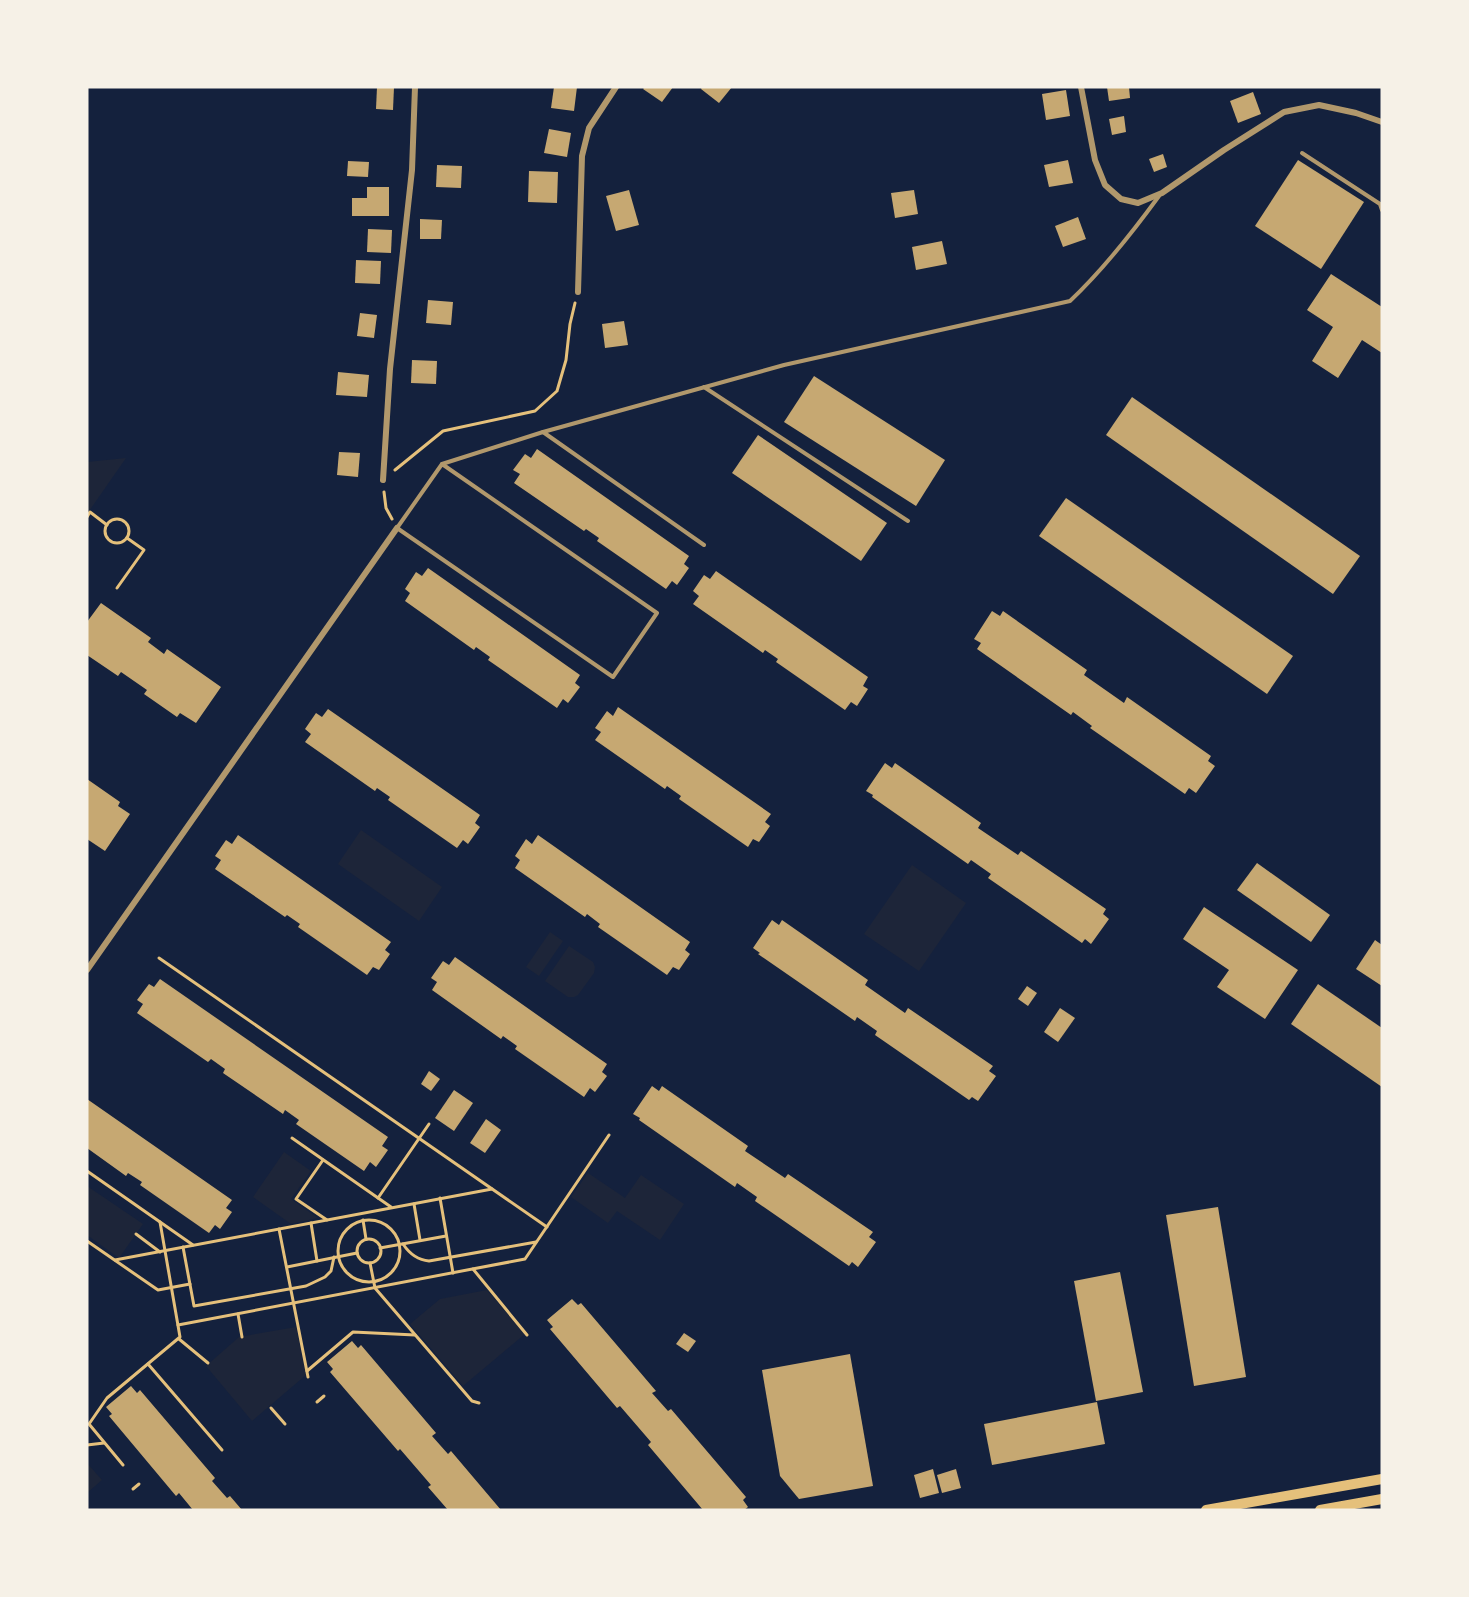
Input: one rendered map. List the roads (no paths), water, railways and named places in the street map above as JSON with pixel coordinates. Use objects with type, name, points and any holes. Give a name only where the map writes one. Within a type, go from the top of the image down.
[{"type":"main road","points":[[1206,1510],[1382,1479]]},
{"type":"main road","points":[[1320,1510],[1382,1499]]},
{"type":"street","points":[[383,480],[390,369],[412,170],[415,87]]},
{"type":"street","points":[[578,292],[582,156],[589,128],[616,87]]},
{"type":"street","points":[[1081,87],[1095,160],[1106,185],[1121,199],[1138,203],[1162,193],[1284,112],[1319,105],[1356,113],[1382,122]]},
{"type":"street","points":[[87,970],[397,529]]},
{"type":"lane","points":[[1302,153],[1380,204],[1382,210]]},
{"type":"lane","points":[[442,464],[657,613],[614,677],[397,529],[442,464],[543,432],[795,363],[1070,301],[1093,280],[1125,243],[1162,193]]},
{"type":"lane","points":[[704,387],[908,521]]},
{"type":"lane","points":[[543,432],[704,545]]}]
